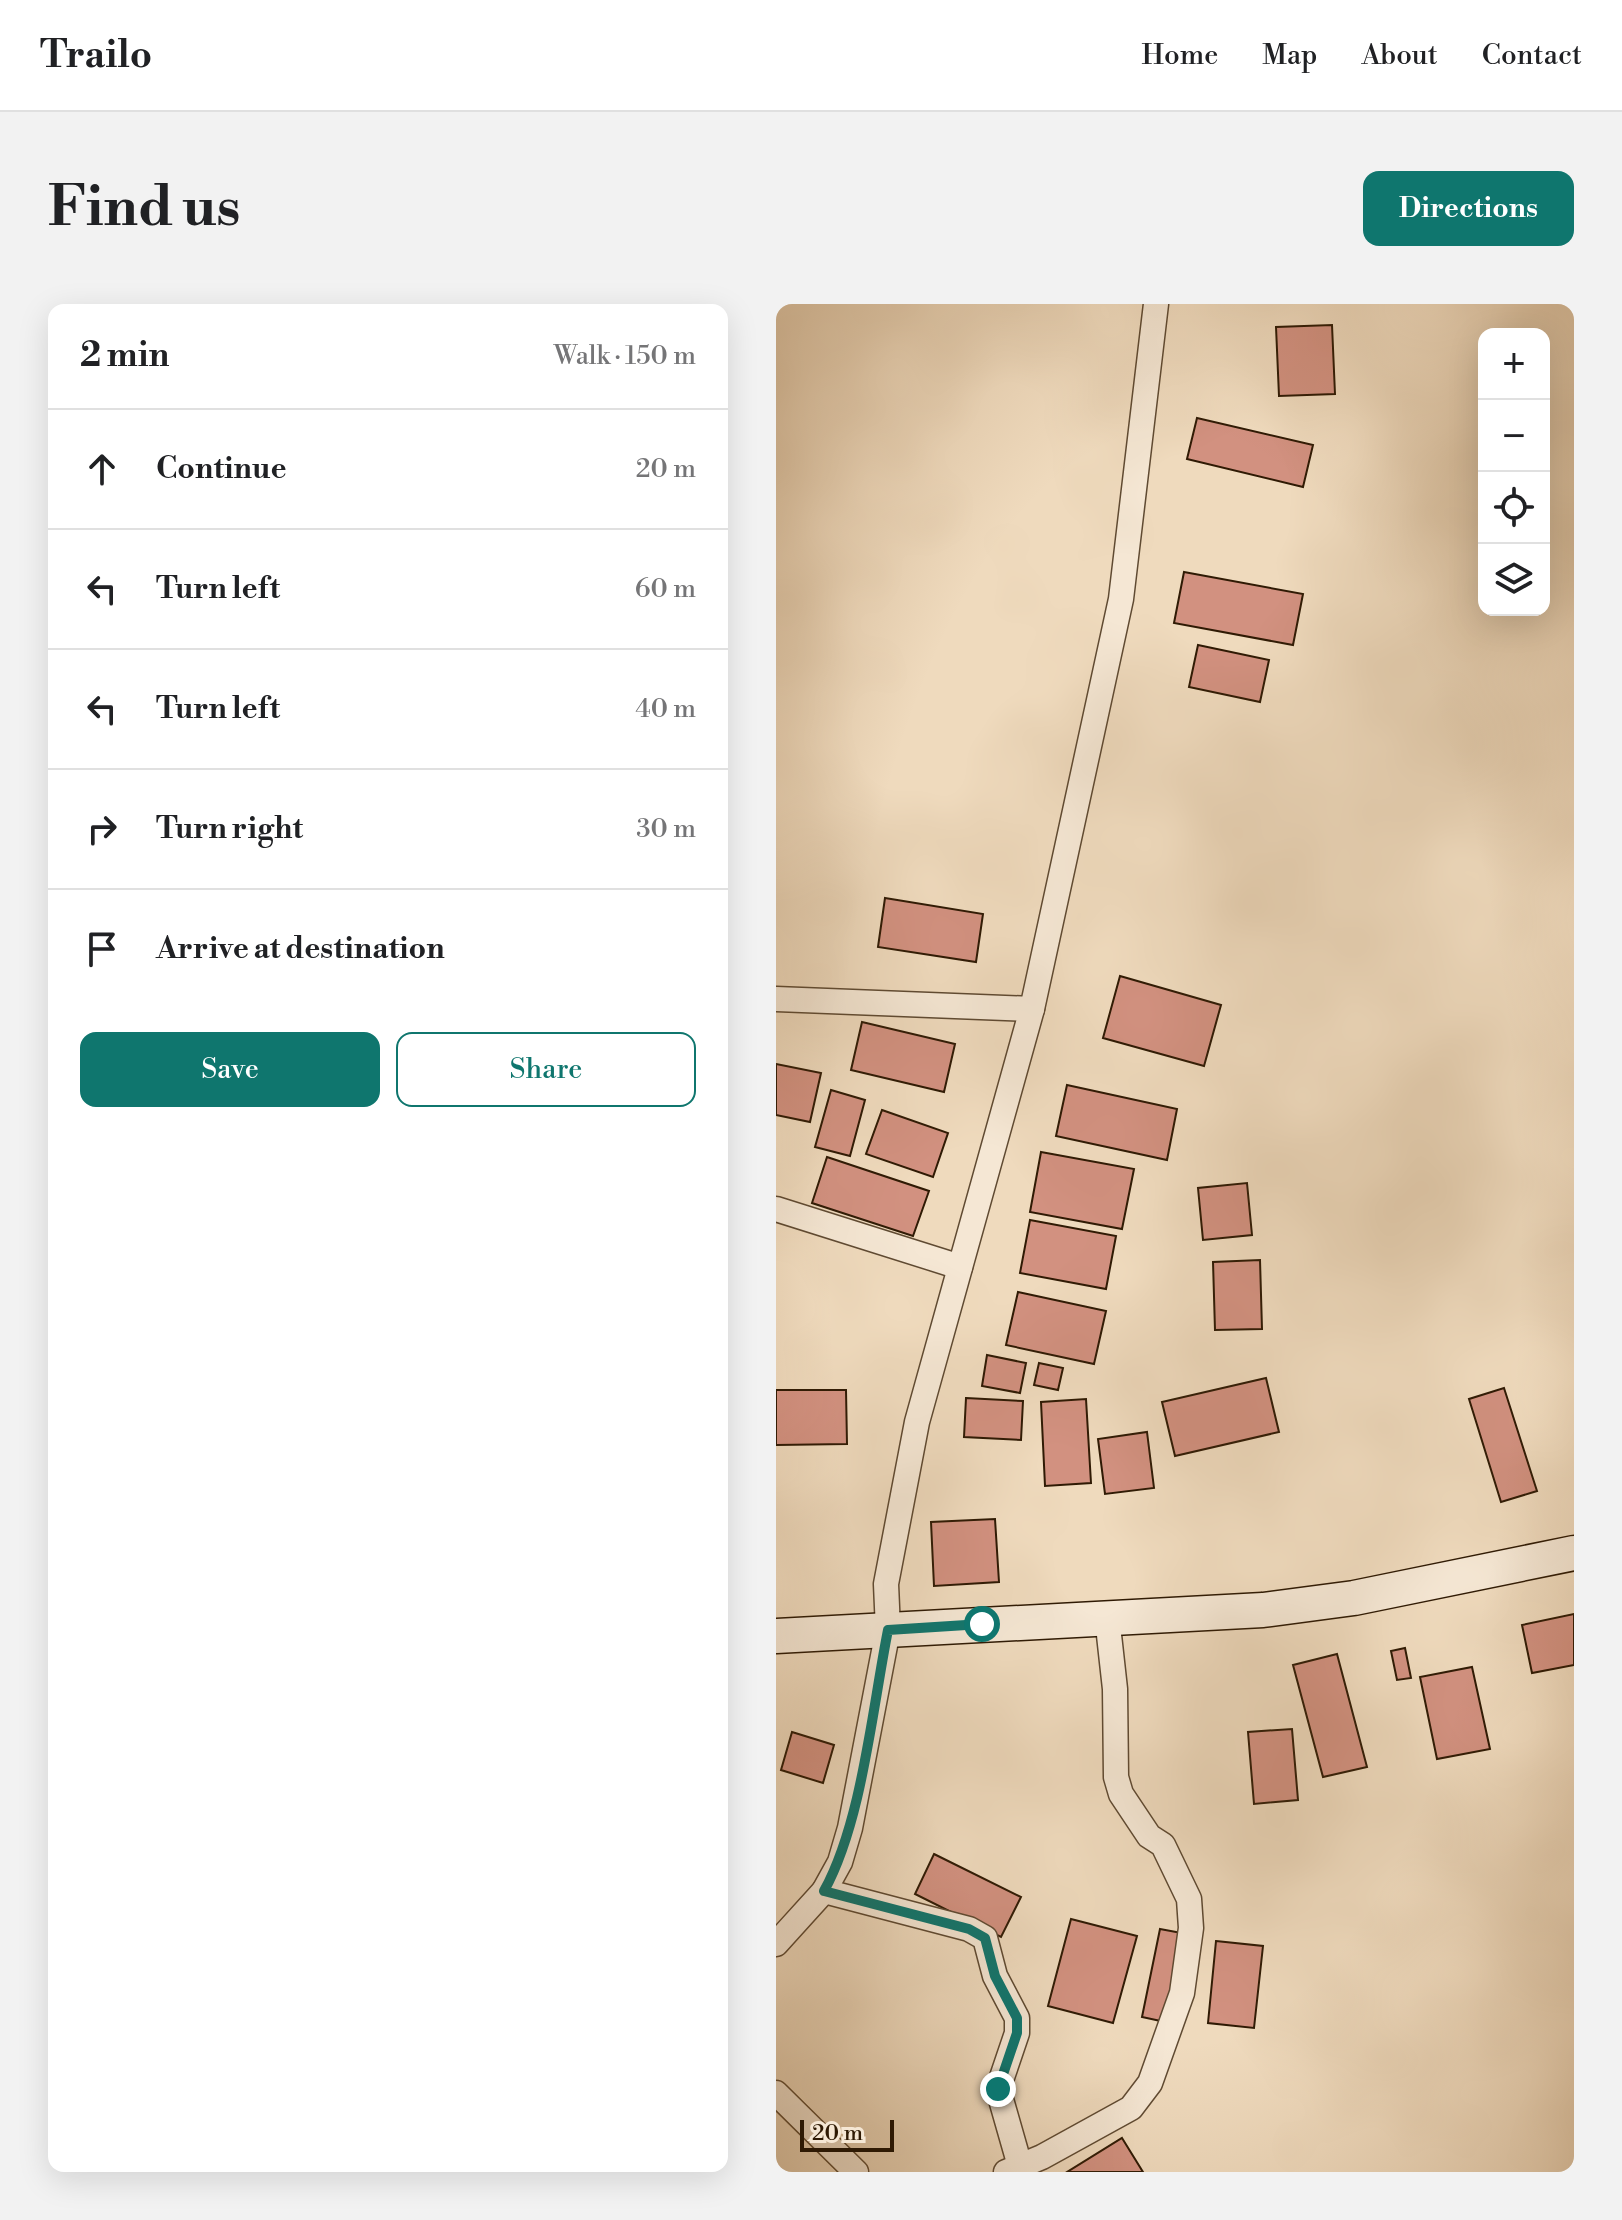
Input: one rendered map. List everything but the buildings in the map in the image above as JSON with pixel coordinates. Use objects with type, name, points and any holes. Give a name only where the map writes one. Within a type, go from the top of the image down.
[{"type":"main road","points":[[776,1636],[1263,1610],[1354,1598],[1574,1553]]},
{"type":"street","points":[[776,1944],[824,1891],[840,1862],[850,1828],[888,1630],[886,1584],[905,1480],[932,1361],[1032,1009],[1121,599],[1156,304]]},
{"type":"street","points":[[776,999],[1032,1009]]},
{"type":"street","points":[[776,1209],[960,1267]]},
{"type":"street","points":[[824,1891],[969,1929],[985,1938],[995,1976],[1017,2018],[1017,2033],[998,2089],[1013,2169],[1131,2108],[1150,2083],[1182,1993],[1191,1928],[1189,1899],[1163,1845],[1149,1836],[1121,1794],[1116,1777],[1115,1689],[1107,1617]]},
{"type":"street","points":[[776,2093],[856,2172]]},
{"type":"route","points":[[982,1624],[888,1630],[850,1828],[840,1862],[824,1891],[969,1929],[985,1938],[995,1976],[1017,2018],[1017,2033],[998,2089]]}]
